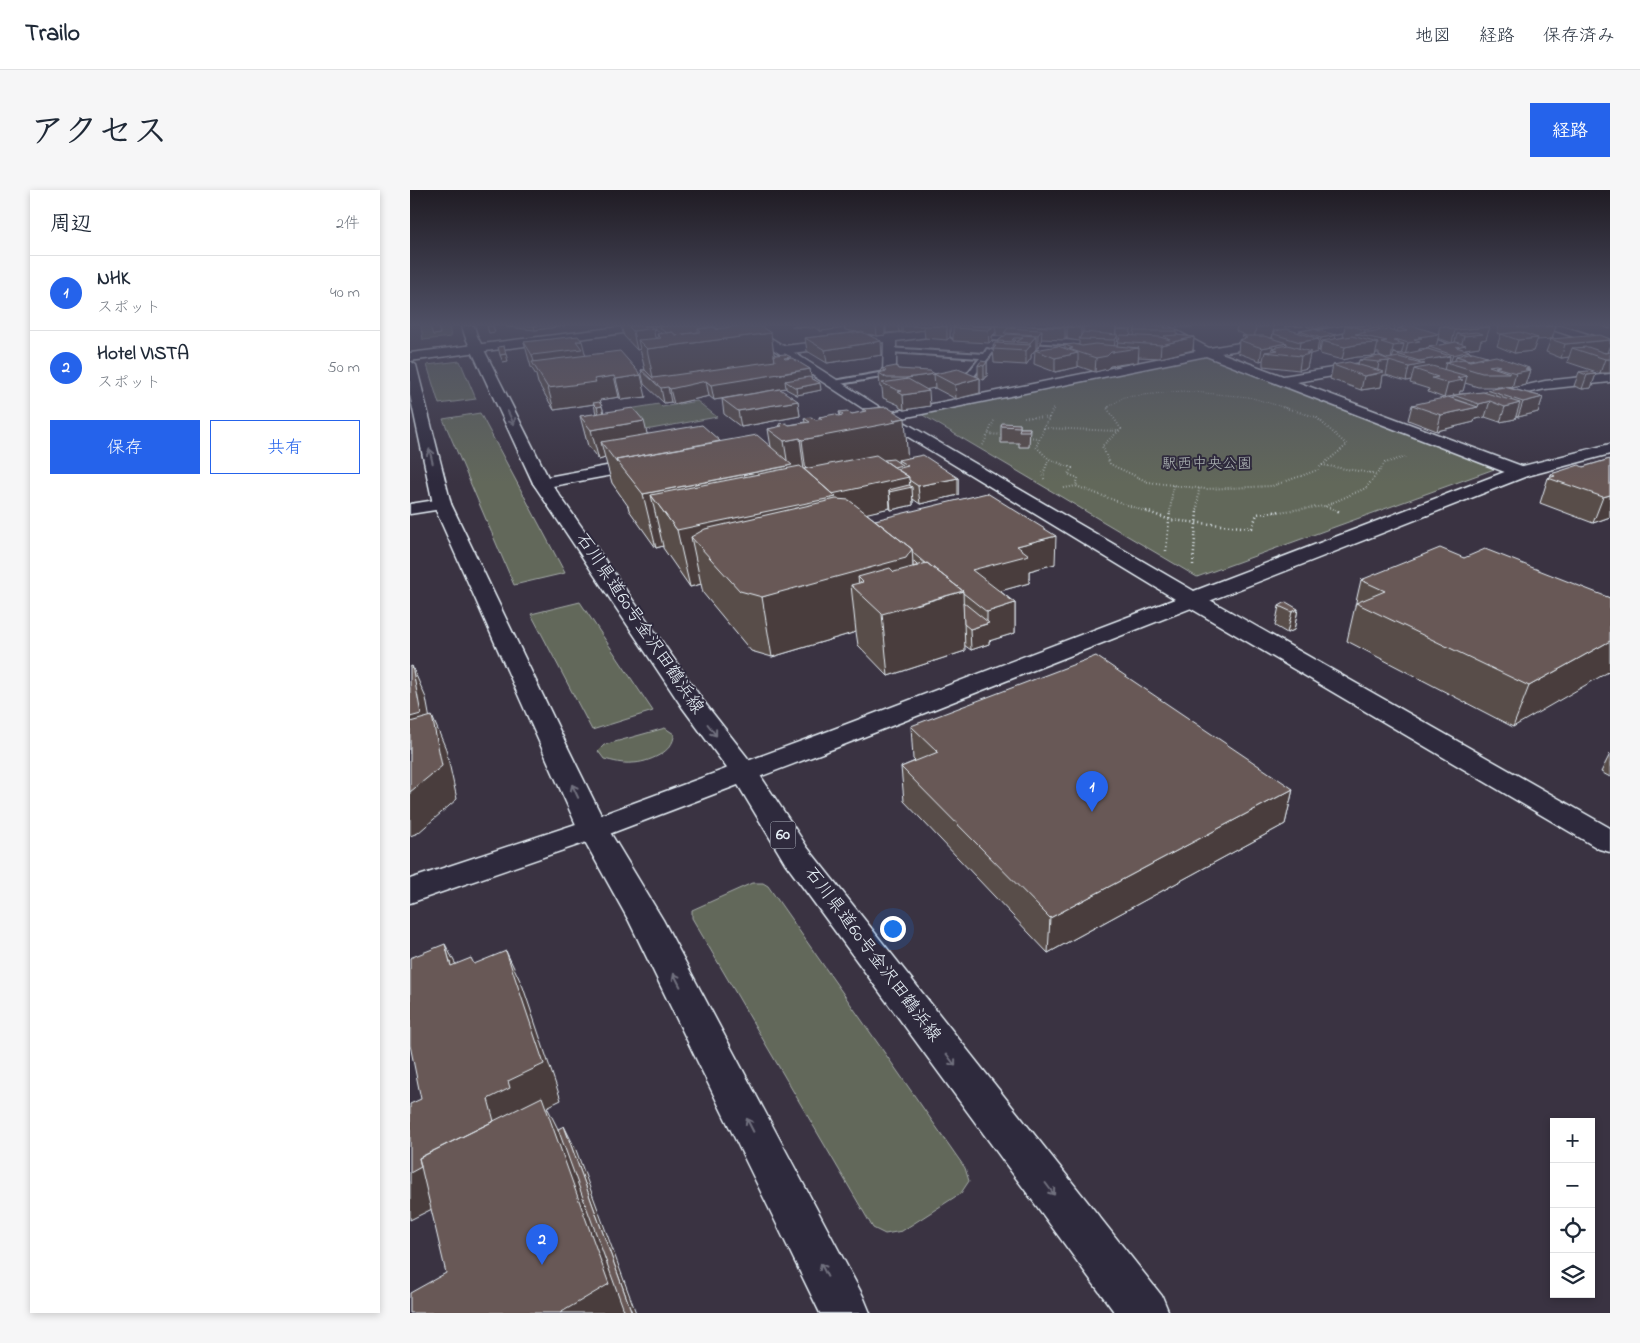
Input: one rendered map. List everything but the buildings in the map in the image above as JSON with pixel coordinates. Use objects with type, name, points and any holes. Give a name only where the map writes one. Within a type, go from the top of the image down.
[{"type":"street","points":[[413,378],[442,504],[593,829],[646,920],[846,1313]]},
{"type":"street","name":"石川県道60号金沢田鶴浜線","points":[[492,378],[542,482],[695,707],[744,772],[796,855],[1145,1313]]},
{"type":"street","points":[[827,378],[887,418],[1193,600],[1610,842]]},
{"type":"street","points":[[963,378],[1006,393]]},
{"type":"street","points":[[848,425],[1078,378]]},
{"type":"street","points":[[1277,378],[1521,472]]},
{"type":"street","points":[[1284,381],[1299,378]]},
{"type":"street","points":[[1528,378],[1545,385]]},
{"type":"street","points":[[1470,401],[1545,385],[1606,378]]},
{"type":"street","points":[[1386,419],[1405,415]]},
{"type":"street","points":[[410,891],[593,829],[1193,600],[1521,472],[1610,449]]},
{"type":"street","points":[[542,482],[663,461]]},
{"type":"street","points":[[410,509],[442,504]]},
{"type":"lane","points":[[834,383],[860,378]]},
{"type":"path","points":[[1182,391],[1249,397],[1316,417],[1347,445],[1314,471],[1272,486],[1199,488],[1148,482],[1110,464],[1102,446],[1118,431],[1122,428],[1107,408],[1124,397],[1182,391]]},
{"type":"path","points":[[1055,405],[1036,447],[1049,459],[1072,468],[1068,474],[1078,478],[1076,486]]},
{"type":"path","points":[[996,415],[988,434],[1005,435]]},
{"type":"path","points":[[1023,416],[1049,418]]},
{"type":"path","points":[[1044,428],[1118,431]]},
{"type":"path","points":[[1023,437],[1040,438]]},
{"type":"path","points":[[1059,485],[1067,489],[1076,486],[1170,520],[1252,528],[1257,514],[1325,506],[1366,488],[1385,462],[1410,456]]},
{"type":"path","points":[[1049,459],[1043,478],[1051,482]]},
{"type":"path","points":[[1322,465],[1377,474]]},
{"type":"path","points":[[1166,557],[1173,485]]},
{"type":"path","points":[[1193,572],[1199,488]]},
{"type":"path","points":[[1325,506],[1341,513]]},
{"type":"green space","points":[[431,378],[467,378],[476,399],[439,404]]},
{"type":"green space","name":"駅西中央公園","points":[[1091,378],[1269,378],[1497,468],[1197,577],[921,414]]},
{"type":"green space","points":[[697,401],[717,417],[618,435],[599,414],[659,404],[662,407]]},
{"type":"green space","points":[[480,413],[565,573],[514,585],[443,419]]},
{"type":"green space","points":[[580,602],[653,711],[592,730],[531,614]]},
{"type":"green space","points":[[665,728],[674,734],[673,740],[665,751],[652,759],[621,763],[604,759],[598,751],[604,745]]},
{"type":"green space","points":[[752,883],[763,883],[768,886],[965,1168],[969,1181],[961,1193],[902,1231],[885,1234],[873,1228],[692,918],[692,910]]},
{"type":"place","name":"NHK","points":[[1092,812]]},
{"type":"place","name":"Hotel VISTA","points":[[542,1265]]}]
